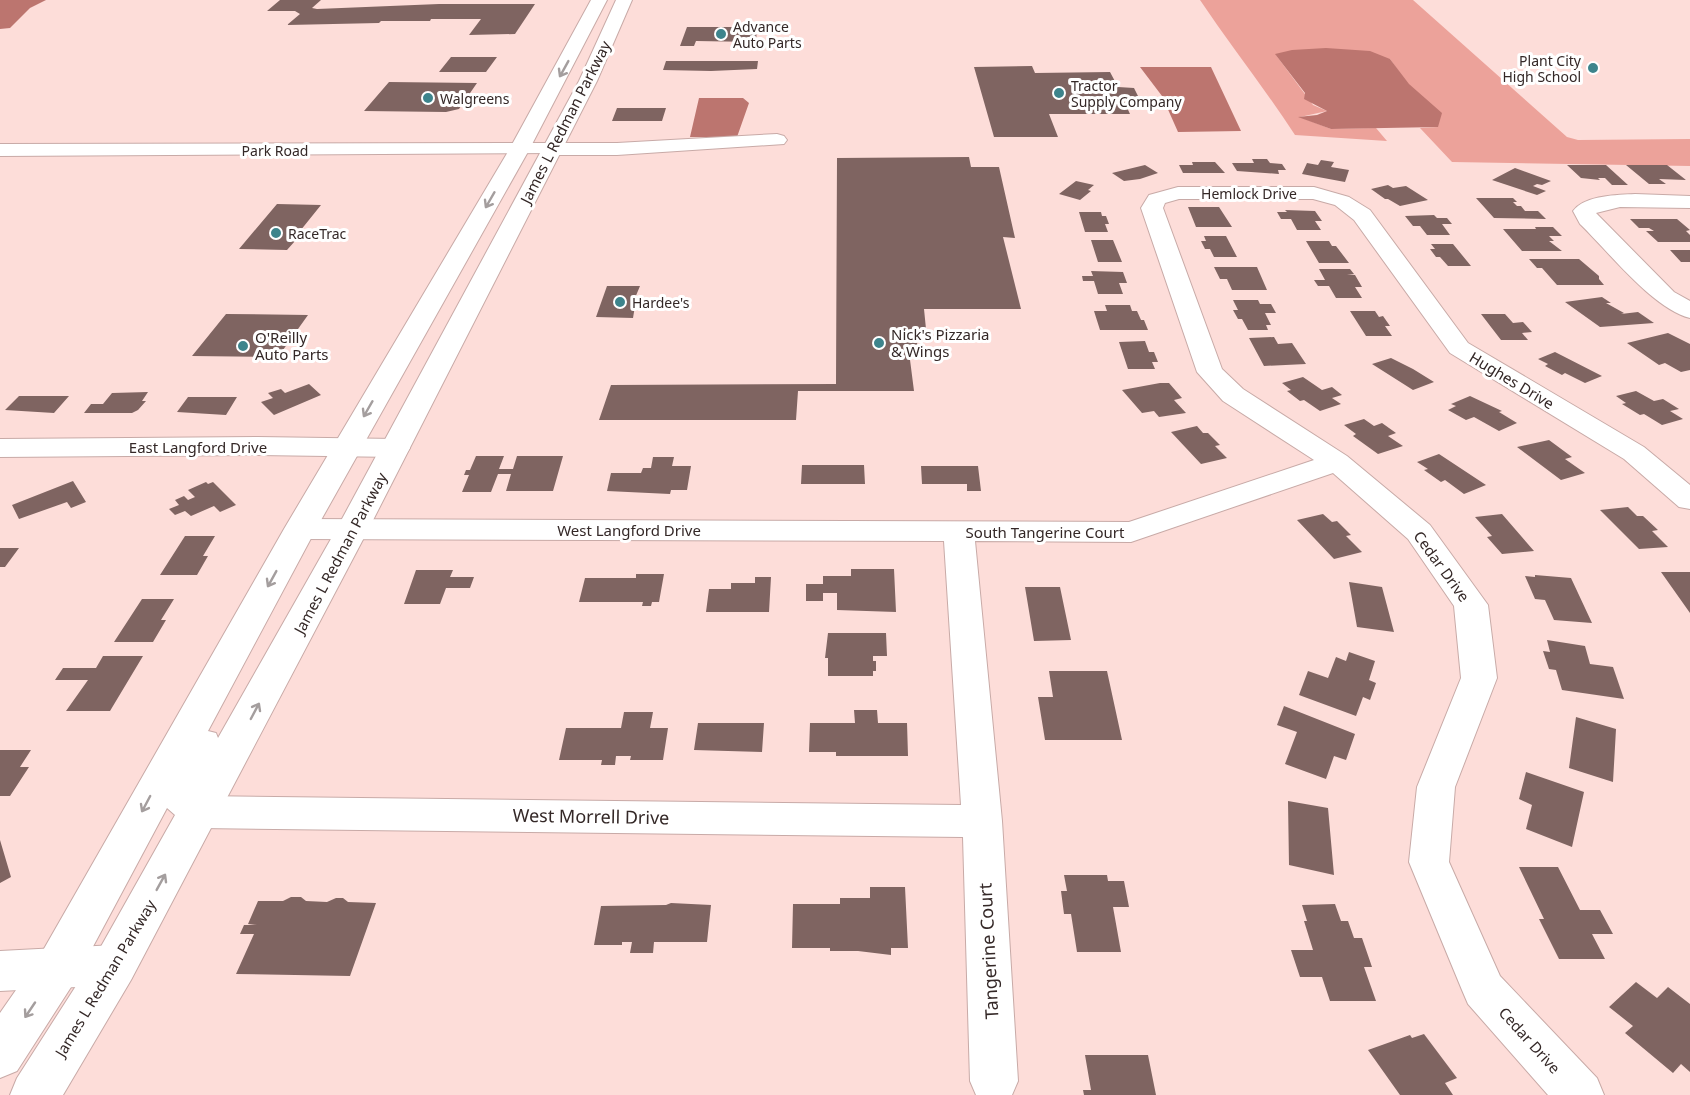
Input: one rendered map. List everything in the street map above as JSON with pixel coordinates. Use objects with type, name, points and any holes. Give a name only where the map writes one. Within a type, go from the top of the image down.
[{"type":"main road","name":"James L Redman Parkway","points":[[0,1055],[57,969],[240,635],[519,150],[599,0]]},
{"type":"main road","name":"James L Redman Parkway","points":[[35,1095],[115,965],[352,530],[588,81],[624,0]]},
{"type":"main road","name":"Park Road","points":[[0,150],[551,149]]},
{"type":"main road","points":[[493,263],[485,247],[527,171],[527,159],[519,150]]},
{"type":"main road","points":[[435,372],[442,324],[462,289],[458,277],[450,268]]},
{"type":"main road","points":[[416,410],[402,403],[398,393],[415,361],[417,325]]},
{"type":"main road","points":[[200,812],[183,799],[184,776],[219,712],[240,635]]},
{"type":"main road","points":[[16,1095],[32,1071],[61,1010],[57,969]]},
{"type":"street","points":[[551,149],[617,149],[777,140]]},
{"type":"street","name":"Hemlock Drive","points":[[1156,199],[1178,193],[1314,193],[1342,201]]},
{"type":"street","name":"Cedar Drive","points":[[1156,199],[1152,208],[1210,372],[1233,395],[1337,462],[1419,532],[1471,605],[1479,678],[1436,787],[1429,862],[1484,990],[1580,1095]]},
{"type":"street","name":"Hughes Drive","points":[[1342,201],[1362,215],[1459,348],[1634,453],[1690,500]]},
{"type":"street","points":[[1690,202],[1610,202],[1593,205],[1584,211],[1587,219],[1666,297],[1690,311]]},
{"type":"street","name":"East Langford Drive","points":[[0,449],[396,448]]},
{"type":"street","name":"South Tangerine Court","points":[[982,821],[959,531],[1131,532],[1337,462]]},
{"type":"street","name":"West Langford Drive","points":[[300,529],[959,531]]},
{"type":"street","name":"West Morrell Drive","points":[[200,812],[982,821]]},
{"type":"street","name":"Tangerine Court","points":[[982,821],[994,1081]]},
{"type":"street","points":[[0,971],[115,965]]},
{"type":"shaded area","points":[[0,0],[46,0],[30,8],[10,28],[0,29]]},
{"type":"shaded area","points":[[1200,0],[1413,0],[1567,137],[1578,140],[1690,139],[1690,166],[1452,162],[1420,128],[1438,127],[1390,59],[1276,55],[1313,105],[1327,111],[1300,117],[1331,129],[1376,128],[1387,141],[1295,135]]},
{"type":"shaded area","points":[[1326,48],[1370,51],[1390,59],[1409,84],[1442,113],[1438,127],[1331,129],[1298,117],[1317,115],[1327,111],[1304,99],[1305,93],[1275,54],[1292,50]]},
{"type":"shaded area","points":[[1140,67],[1211,67],[1241,131],[1178,132],[1162,96]]},
{"type":"shaded area","points":[[699,98],[743,98],[749,103],[737,137],[690,137]]},
{"type":"building","points":[[280,0],[321,0],[312,8],[317,9],[439,4],[535,4],[515,34],[469,35],[481,19],[287,25],[300,14],[295,11],[267,11]]},
{"type":"building","name":"Advance Auto Parts","points":[[687,27],[757,27],[756,42],[696,41],[694,46],[680,46]]},
{"type":"building","points":[[451,57],[497,57],[486,72],[439,72]]},
{"type":"building","points":[[666,61],[758,61],[757,69],[711,71],[663,70]]},
{"type":"building","points":[[1032,66],[1035,73],[1110,72],[1118,87],[1134,88],[1139,98],[1123,99],[1130,114],[1049,114],[1058,137],[994,137],[974,67]]},
{"type":"building","points":[[389,82],[477,83],[459,109],[446,112],[364,111]]},
{"type":"building","points":[[617,108],[666,108],[662,121],[612,121]]},
{"type":"building","points":[[969,157],[971,167],[999,167],[1015,238],[1003,237],[1021,309],[924,309],[926,329],[916,330],[918,353],[909,352],[914,391],[798,391],[796,420],[599,420],[611,385],[836,384],[837,158]]},
{"type":"building","points":[[1252,159],[1267,159],[1270,163],[1282,164],[1286,170],[1278,170],[1279,174],[1237,171],[1232,163],[1254,163]]},
{"type":"building","points":[[1321,160],[1334,162],[1331,167],[1349,170],[1345,182],[1302,174],[1307,163],[1318,165]]},
{"type":"building","points":[[1192,162],[1215,162],[1225,173],[1183,173],[1179,165],[1193,165]]},
{"type":"building","points":[[1145,165],[1158,173],[1124,181],[1112,173]]},
{"type":"building","points":[[1567,165],[1606,165],[1628,185],[1612,185],[1605,178],[1598,178],[1600,180],[1581,178]]},
{"type":"building","points":[[1626,165],[1667,165],[1686,180],[1659,179],[1666,184],[1649,184]]},
{"type":"building","points":[[1515,168],[1551,181],[1533,186],[1546,191],[1537,195],[1492,180]]},
{"type":"building","points":[[1076,181],[1094,185],[1088,190],[1091,191],[1080,200],[1059,194]]},
{"type":"building","points":[[1388,185],[1393,188],[1406,186],[1428,200],[1400,206],[1371,189]]},
{"type":"building","points":[[1476,198],[1513,198],[1517,206],[1521,206],[1525,211],[1538,211],[1546,219],[1494,218]]},
{"type":"building","name":"RaceTrac","points":[[277,204],[321,205],[287,250],[239,249]]},
{"type":"building","points":[[1188,207],[1219,207],[1232,227],[1196,227]]},
{"type":"building","points":[[1285,210],[1315,211],[1322,221],[1315,221],[1321,230],[1297,230],[1291,219],[1281,219],[1277,212],[1287,212]]},
{"type":"building","points":[[1079,212],[1101,212],[1102,216],[1106,216],[1109,224],[1105,224],[1108,232],[1085,232]]},
{"type":"building","points":[[1434,215],[1437,218],[1447,218],[1452,224],[1442,224],[1450,235],[1427,235],[1420,226],[1413,226],[1405,216]]},
{"type":"building","points":[[1630,219],[1677,219],[1690,230],[1686,231],[1690,235],[1690,242],[1658,242],[1646,231],[1654,231],[1649,228],[1639,228]]},
{"type":"building","points":[[1535,227],[1553,227],[1562,236],[1549,236],[1554,241],[1549,241],[1562,251],[1522,251],[1503,229],[1536,229]]},
{"type":"building","points":[[1204,236],[1226,236],[1237,257],[1214,257],[1210,249],[1205,249],[1201,241],[1206,241]]},
{"type":"building","points":[[1091,240],[1113,240],[1122,262],[1098,262]]},
{"type":"building","points":[[1306,241],[1329,241],[1332,246],[1336,246],[1349,263],[1319,263]]},
{"type":"building","points":[[1431,244],[1453,244],[1471,266],[1448,266],[1440,257],[1436,257],[1430,249],[1435,249]]},
{"type":"building","points":[[1670,250],[1690,250],[1690,262],[1681,262]]},
{"type":"building","points":[[1529,259],[1579,259],[1599,276],[1604,285],[1557,285],[1542,268],[1537,268]]},
{"type":"building","points":[[1214,267],[1257,267],[1267,290],[1232,290],[1227,279],[1220,279]]},
{"type":"building","points":[[1319,269],[1350,269],[1354,274],[1347,274],[1355,275],[1362,287],[1355,287],[1362,298],[1336,298],[1329,286],[1318,286],[1314,280],[1325,280]]},
{"type":"building","points":[[1091,271],[1123,272],[1127,283],[1119,283],[1123,294],[1098,294],[1094,281],[1083,281],[1082,276],[1093,276]]},
{"type":"building","name":"Hardee's","points":[[607,286],[640,286],[635,298],[640,299],[635,306],[633,318],[596,317]]},
{"type":"building","points":[[1602,297],[1611,303],[1606,303],[1624,313],[1621,314],[1638,312],[1654,323],[1600,327],[1565,302]]},
{"type":"building","points":[[1233,300],[1258,300],[1260,304],[1271,304],[1276,313],[1265,313],[1271,325],[1266,325],[1268,330],[1248,330],[1233,310],[1238,310]]},
{"type":"building","points":[[1105,305],[1130,305],[1132,311],[1137,311],[1141,320],[1144,320],[1148,330],[1100,330],[1094,311],[1107,311]]},
{"type":"building","points":[[1350,311],[1375,311],[1379,317],[1383,316],[1390,326],[1385,326],[1392,336],[1366,336]]},
{"type":"building","name":"O'Reilly Auto Parts","points":[[226,314],[308,315],[278,357],[192,356]]},
{"type":"building","points":[[1481,314],[1505,314],[1513,323],[1523,322],[1532,332],[1522,333],[1528,340],[1501,340]]},
{"type":"building","points":[[1668,333],[1690,344],[1690,370],[1681,372],[1665,363],[1659,365],[1627,343]]},
{"type":"building","points":[[1274,337],[1278,344],[1292,343],[1306,364],[1264,366],[1249,338]]},
{"type":"building","points":[[1145,341],[1149,352],[1154,352],[1158,362],[1152,362],[1155,369],[1128,369],[1119,342]]},
{"type":"building","points":[[1555,352],[1602,376],[1585,383],[1565,373],[1562,375],[1545,366],[1548,364],[1538,359]]},
{"type":"building","points":[[1391,358],[1434,382],[1413,390],[1372,364]]},
{"type":"building","points":[[1303,377],[1322,390],[1332,387],[1342,395],[1332,398],[1341,404],[1320,411],[1304,400],[1300,401],[1287,391],[1291,390],[1282,383]]},
{"type":"building","points":[[1169,383],[1182,398],[1174,400],[1186,413],[1159,417],[1154,411],[1142,413],[1122,390]]},
{"type":"building","points":[[309,384],[321,395],[274,415],[261,402],[273,398],[268,393],[281,389],[285,393]]},
{"type":"building","points":[[1636,391],[1654,401],[1663,399],[1679,409],[1670,411],[1683,419],[1662,425],[1622,404],[1626,403],[1616,396]]},
{"type":"building","points":[[148,392],[142,401],[146,401],[132,413],[84,413],[91,404],[103,404],[112,393]]},
{"type":"building","points":[[19,396],[69,396],[54,413],[5,410]]},
{"type":"building","points":[[1470,396],[1502,411],[1499,412],[1517,423],[1499,431],[1474,417],[1466,420],[1448,410],[1456,406],[1451,404]]},
{"type":"building","points":[[188,397],[237,397],[226,415],[177,412]]},
{"type":"building","points":[[1364,419],[1374,426],[1382,423],[1396,433],[1388,436],[1403,446],[1378,454],[1353,436],[1356,434],[1344,425]]},
{"type":"building","points":[[1197,426],[1220,445],[1215,446],[1227,458],[1201,464],[1171,432]]},
{"type":"building","points":[[1549,440],[1572,457],[1565,459],[1585,473],[1561,480],[1517,447]]},
{"type":"building","points":[[1439,454],[1486,485],[1464,494],[1445,480],[1441,482],[1417,462]]},
{"type":"building","points":[[476,456],[504,456],[499,469],[513,469],[517,456],[563,456],[553,491],[506,491],[511,474],[498,474],[491,492],[462,492],[469,475],[464,475],[466,470],[470,470]]},
{"type":"building","points":[[653,457],[674,457],[672,466],[691,466],[687,490],[671,490],[670,494],[607,491],[611,473],[641,473],[643,468],[651,468]]},
{"type":"building","points":[[802,465],[864,465],[865,484],[801,484]]},
{"type":"building","points":[[921,466],[978,466],[981,491],[967,491],[967,484],[922,484]]},
{"type":"building","points":[[73,481],[86,502],[71,508],[67,502],[19,519],[12,505]]},
{"type":"building","points":[[206,482],[208,484],[213,482],[236,505],[220,512],[214,506],[191,516],[185,511],[175,515],[169,509],[179,505],[175,500],[184,496],[188,500],[195,497],[188,490]]},
{"type":"building","points":[[1628,507],[1637,516],[1643,516],[1658,530],[1652,531],[1668,547],[1639,549],[1600,510]]},
{"type":"building","points":[[1323,514],[1332,522],[1337,521],[1351,535],[1346,536],[1362,552],[1334,559],[1297,520]]},
{"type":"building","points":[[1502,514],[1534,551],[1502,554],[1487,537],[1492,536],[1475,517]]},
{"type":"building","points":[[185,536],[215,536],[203,556],[208,556],[197,575],[160,575]]},
{"type":"building","points":[[0,548],[19,548],[5,567],[0,567]]},
{"type":"building","points":[[851,569],[894,569],[896,612],[837,610],[837,593],[823,593],[823,601],[806,601],[806,584],[823,584],[823,576],[851,576]]},
{"type":"building","points":[[416,570],[453,570],[450,577],[474,577],[470,588],[446,588],[440,604],[404,604]]},
{"type":"building","points":[[1661,572],[1690,572],[1690,613]]},
{"type":"building","points":[[636,574],[664,574],[659,602],[652,602],[651,606],[642,606],[643,602],[579,602],[585,578],[636,578]]},
{"type":"building","points":[[1535,575],[1571,578],[1592,623],[1554,620],[1545,600],[1535,599],[1525,576],[1535,577]]},
{"type":"building","points":[[755,577],[771,577],[769,612],[706,612],[709,589],[731,589],[731,583],[755,583]]},
{"type":"building","points":[[1349,582],[1382,587],[1394,632],[1357,627]]},
{"type":"building","points":[[1025,587],[1060,587],[1071,640],[1034,641]]},
{"type":"building","points":[[142,599],[174,599],[161,620],[166,620],[153,642],[114,642]]},
{"type":"building","points":[[828,633],[886,633],[887,656],[873,656],[873,661],[876,661],[876,671],[873,671],[873,676],[828,676],[828,658],[825,658]]},
{"type":"building","points":[[1547,640],[1585,646],[1590,664],[1613,667],[1624,699],[1562,690],[1556,670],[1549,669],[1543,651],[1550,652]]},
{"type":"building","points":[[1349,652],[1375,661],[1369,680],[1376,683],[1370,700],[1363,697],[1356,716],[1299,695],[1308,671],[1328,678],[1336,657],[1346,661]]},
{"type":"building","points":[[103,656],[143,656],[110,711],[66,711],[88,680],[55,680],[63,668],[96,668]]},
{"type":"building","points":[[1049,671],[1107,671],[1122,740],[1045,740],[1038,697],[1053,697]]},
{"type":"building","points":[[1284,706],[1355,734],[1346,760],[1334,756],[1326,779],[1285,764],[1297,732],[1277,725]]},
{"type":"building","points":[[854,710],[877,710],[878,723],[907,723],[908,756],[836,756],[836,752],[809,752],[810,723],[855,723]]},
{"type":"building","points":[[624,712],[653,712],[650,728],[668,728],[663,760],[630,760],[631,756],[616,756],[615,765],[601,765],[602,760],[559,760],[566,728],[621,728]]},
{"type":"building","points":[[1576,717],[1616,729],[1613,782],[1569,768]]},
{"type":"building","points":[[698,723],[764,723],[762,752],[694,750]]},
{"type":"building","points":[[0,750],[31,750],[20,767],[29,767],[10,796],[0,796]]},
{"type":"building","points":[[1526,772],[1584,792],[1572,847],[1526,829],[1532,805],[1519,799]]},
{"type":"building","points":[[1288,801],[1328,808],[1334,875],[1289,865]]},
{"type":"building","points":[[0,840],[11,877],[0,883]]},
{"type":"building","points":[[1519,867],[1558,867],[1580,910],[1600,910],[1613,934],[1592,934],[1605,959],[1559,959],[1539,919],[1544,919]]},
{"type":"building","points":[[1064,875],[1107,875],[1108,881],[1124,881],[1129,907],[1113,907],[1121,952],[1077,952],[1071,914],[1064,914],[1061,891],[1067,891]]},
{"type":"building","points":[[870,887],[905,887],[908,948],[891,948],[891,955],[858,951],[830,951],[830,948],[792,948],[793,904],[840,904],[840,898],[870,898]]},
{"type":"building","points":[[291,897],[301,897],[306,901],[327,902],[343,898],[348,902],[376,903],[350,976],[236,974],[254,934],[240,934],[244,925],[257,925],[248,924],[258,901],[283,901]]},
{"type":"building","points":[[671,903],[711,905],[707,942],[654,942],[653,953],[630,953],[632,942],[622,942],[622,945],[594,945],[601,906]]},
{"type":"building","points":[[1335,904],[1341,921],[1348,921],[1354,938],[1362,938],[1372,967],[1364,967],[1376,1001],[1330,1001],[1322,977],[1300,977],[1291,950],[1313,950],[1304,921],[1307,921],[1302,905]]},
{"type":"building","points":[[1636,982],[1657,998],[1668,987],[1690,1004],[1690,1072],[1681,1064],[1673,1073],[1625,1033],[1633,1026],[1609,1007]]},
{"type":"building","points":[[1424,1034],[1457,1078],[1445,1083],[1453,1095],[1400,1095],[1368,1050],[1410,1035],[1412,1038]]},
{"type":"building","points":[[1085,1055],[1148,1055],[1156,1095],[1084,1095],[1083,1090],[1091,1090]]},
{"type":"place","name":"Advance Auto Parts","points":[[721,34]]},
{"type":"place","name":"Plant City High School","points":[[1593,68]]},
{"type":"place","name":"Tractor Supply Company","points":[[1059,93]]},
{"type":"place","name":"Walgreens","points":[[428,98]]},
{"type":"place","name":"RaceTrac","points":[[276,233]]},
{"type":"place","name":"Hardee's","points":[[620,302]]},
{"type":"place","name":"Nick's Pizzaria & Wings","points":[[879,343]]},
{"type":"place","name":"O'Reilly Auto Parts","points":[[243,346]]}]
